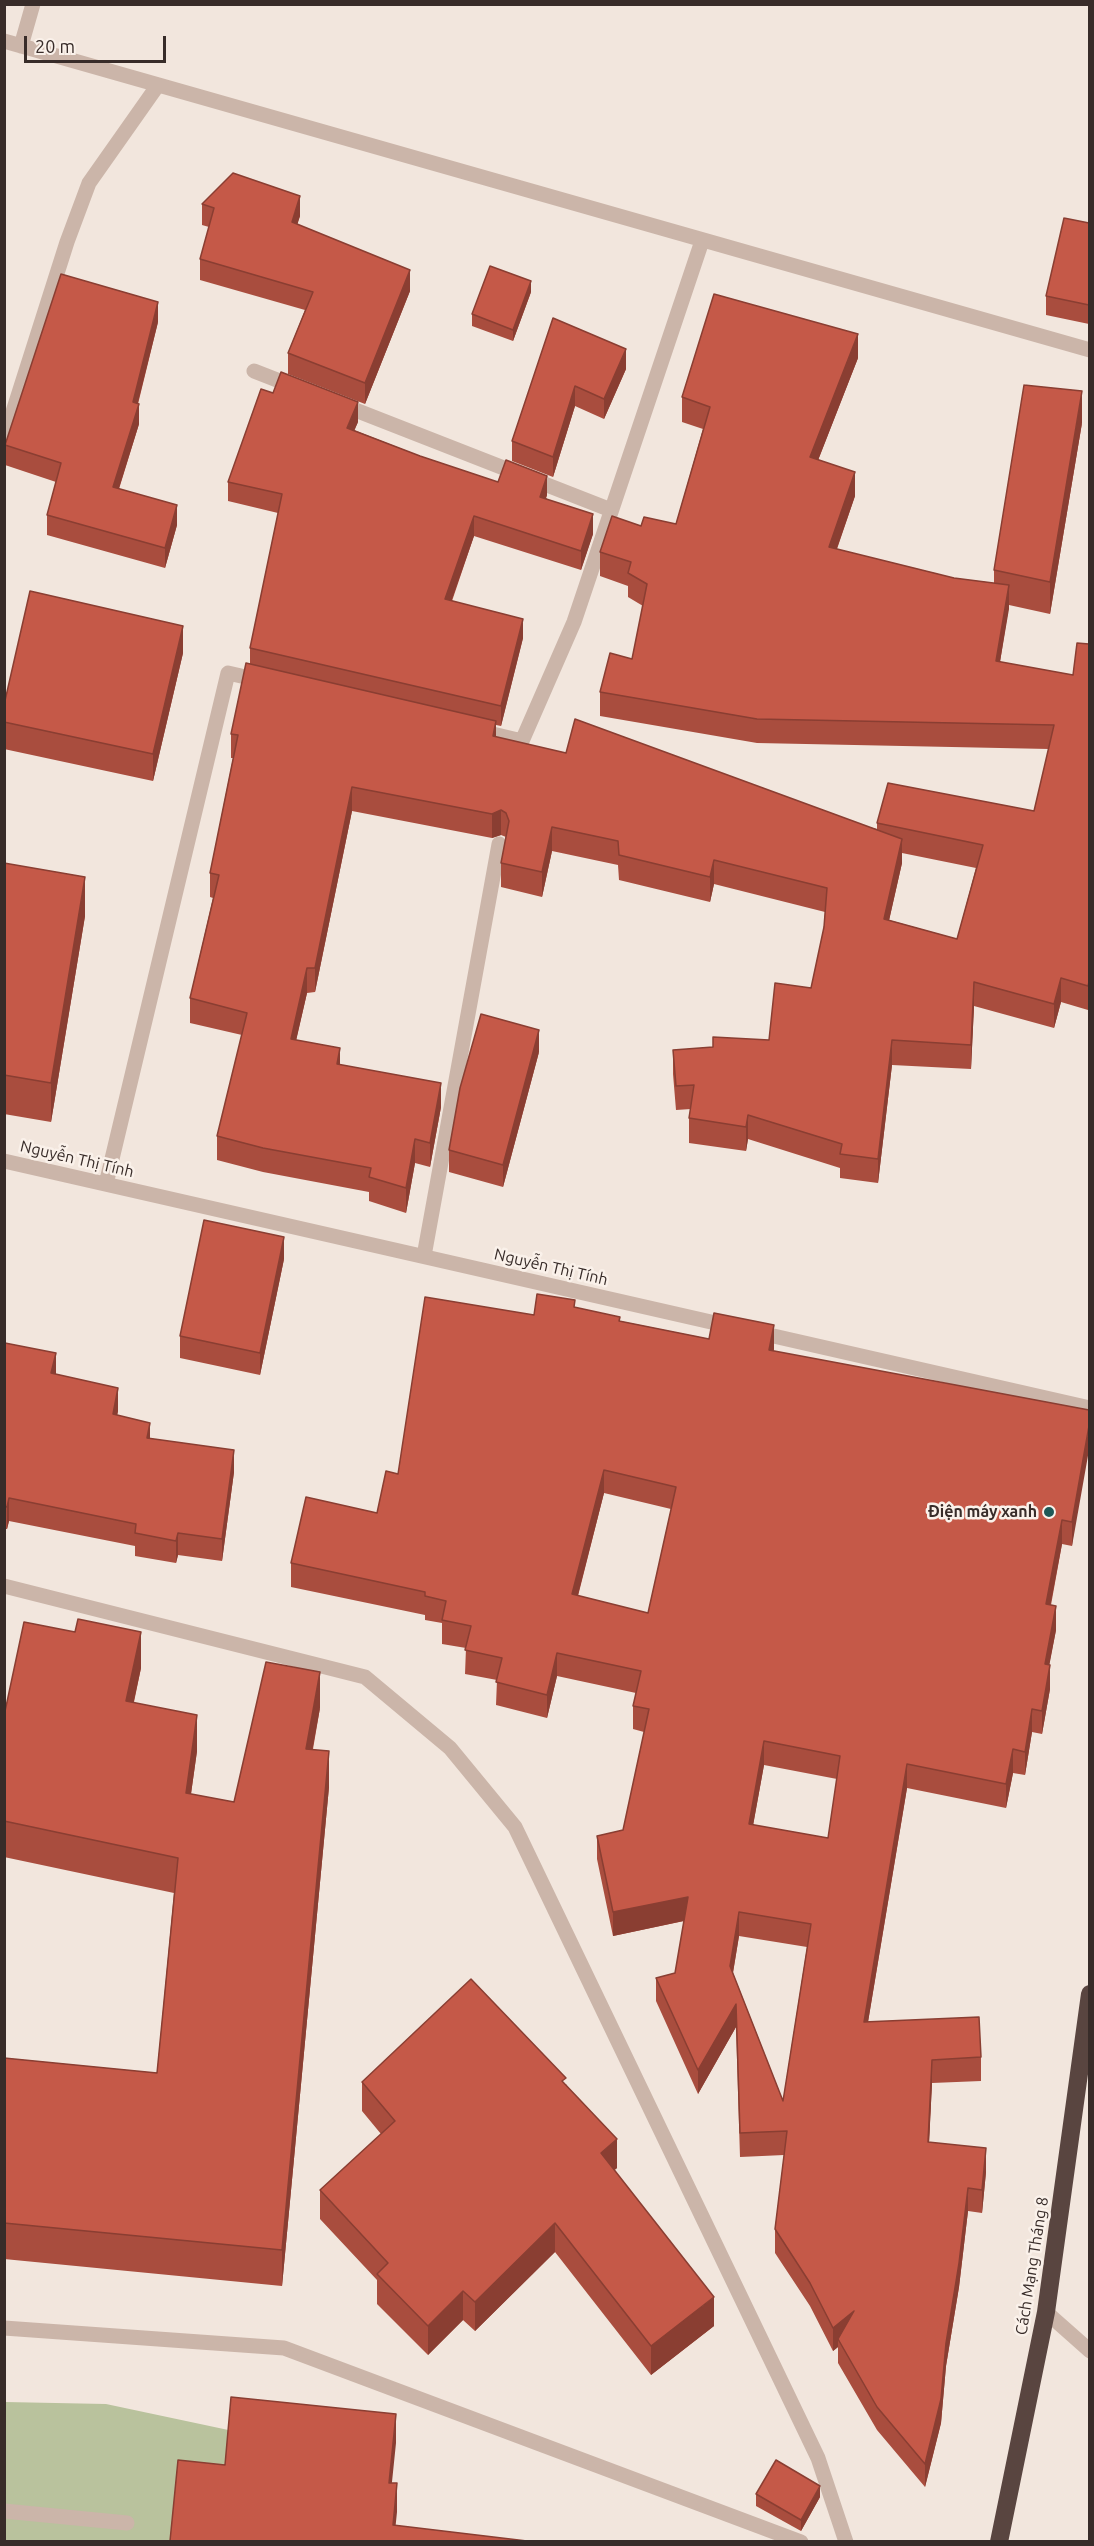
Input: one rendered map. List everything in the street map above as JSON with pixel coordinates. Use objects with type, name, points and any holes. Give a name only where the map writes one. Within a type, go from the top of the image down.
[{"type":"highway","name":"Cách Mạng Tháng 8","points":[[999,2541],[1046,2312],[1089,1994]]},
{"type":"street","points":[[21,46],[33,4]]},
{"type":"street","points":[[4,41],[1089,350]]},
{"type":"street","points":[[4,440],[67,242],[89,183],[158,85]]},
{"type":"street","points":[[465,728],[522,741],[574,622],[702,241]]},
{"type":"street","points":[[254,371],[611,510]]},
{"type":"street","points":[[106,1184],[228,673],[273,684]]},
{"type":"street","points":[[424,1256],[499,844]]},
{"type":"street","name":"Nguyễn Thị Tính","points":[[4,1161],[1089,1408]]},
{"type":"street","points":[[4,1586],[365,1677],[450,1748],[515,1827],[818,2458],[846,2541]]},
{"type":"street","points":[[1046,2312],[1089,2352]]},
{"type":"street","points":[[4,2328],[284,2348],[801,2541]]},
{"type":"street","points":[[4,2511],[127,2523]]},
{"type":"green space","points":[[5,2402],[106,2404],[379,2462],[369,2541],[5,2542]]},
{"type":"building","points":[[233,173],[300,196],[292,222],[410,270],[365,383],[288,353],[313,292],[200,259],[214,208],[202,204]]},
{"type":"building","points":[[1064,218],[1089,223],[1089,305],[1046,296]]},
{"type":"building","points":[[490,266],[531,281],[513,330],[472,314]]},
{"type":"building","points":[[61,274],[158,302],[133,402],[139,404],[113,487],[177,505],[165,548],[47,515],[61,463],[5,445]]},
{"type":"building","points":[[714,294],[858,334],[810,457],[855,472],[829,547],[954,578],[1009,585],[996,661],[1073,675],[1077,643],[1089,644],[1088,986],[1061,978],[1054,1004],[974,982],[971,1045],[892,1040],[878,1159],[840,1154],[842,1144],[748,1115],[746,1127],[689,1118],[694,1085],[676,1086],[673,1050],[713,1047],[713,1037],[769,1040],[775,983],[811,988],[824,927],[827,888],[714,860],[710,877],[619,855],[618,841],[552,827],[542,872],[501,863],[509,821],[506,813],[501,810],[492,814],[352,787],[315,968],[307,968],[291,1039],[340,1048],[337,1064],[441,1083],[430,1143],[415,1139],[406,1188],[369,1177],[371,1168],[263,1148],[217,1136],[247,1013],[190,998],[219,875],[210,873],[238,735],[231,734],[246,663],[496,721],[493,736],[566,753],[575,719],[902,839],[884,919],[957,939],[983,845],[877,823],[888,783],[1034,811],[1054,725],[757,719],[600,692],[610,653],[632,659],[647,584],[628,573],[631,562],[600,552],[612,516],[641,526],[644,517],[676,524],[710,407],[682,397]]},
{"type":"building","points":[[553,318],[626,349],[604,399],[575,386],[553,457],[512,441]]},
{"type":"building","points":[[281,372],[358,402],[347,428],[498,482],[506,460],[547,476],[540,497],[593,514],[581,551],[474,516],[445,599],[523,619],[501,706],[250,648],[282,494],[228,482],[261,389],[273,393]]},
{"type":"building","points":[[1024,385],[1082,391],[1050,582],[994,570]]},
{"type":"building","points":[[30,591],[183,626],[153,754],[4,722],[4,705]]},
{"type":"building","points":[[4,863],[85,877],[51,1083],[4,1075]]},
{"type":"building","points":[[481,1014],[539,1030],[503,1165],[449,1150],[460,1088]]},
{"type":"building","points":[[204,1220],[284,1237],[260,1353],[180,1336]]},
{"type":"building","points":[[537,1294],[575,1300],[574,1307],[620,1317],[619,1321],[709,1339],[714,1313],[774,1325],[769,1350],[1089,1410],[1089,1426],[1072,1522],[1062,1520],[1046,1604],[1056,1606],[1045,1664],[1050,1665],[1042,1711],[1032,1709],[1025,1752],[1013,1749],[1006,1784],[907,1764],[864,2022],[979,2017],[981,2057],[932,2060],[928,2142],[986,2148],[982,2190],[968,2188],[946,2343],[941,2399],[925,2464],[877,2407],[838,2339],[854,2311],[833,2328],[810,2283],[775,2229],[787,2131],[740,2133],[736,2004],[698,2070],[656,1978],[675,1973],[688,1897],[613,1912],[597,1836],[623,1830],[649,1709],[633,1706],[641,1671],[557,1653],[547,1695],[496,1682],[502,1658],[465,1650],[471,1626],[442,1620],[446,1601],[425,1596],[425,1592],[291,1563],[306,1497],[377,1513],[386,1471],[398,1474],[425,1297],[534,1315]],"holes":[[[604,1470],[676,1487],[648,1613],[572,1594]],[[764,1741],[840,1756],[828,1838],[749,1824]],[[739,1912],[811,1924],[783,2101],[730,1966]]]},
{"type":"building","points":[[5,1343],[56,1353],[51,1373],[118,1388],[113,1414],[150,1423],[147,1438],[234,1450],[222,1539],[178,1533],[176,1541],[135,1533],[136,1524],[9,1498],[7,1507],[4,1506]]},
{"type":"building","points":[[78,1619],[141,1632],[126,1701],[197,1715],[186,1793],[234,1802],[266,1662],[320,1672],[306,1749],[329,1751],[282,2250],[4,2223],[4,2058],[157,2073],[178,1858],[4,1821],[4,1716],[24,1622],[75,1632]]},
{"type":"building","points":[[471,1979],[566,2078],[562,2081],[617,2139],[601,2153],[714,2297],[651,2346],[555,2223],[475,2302],[463,2291],[428,2326],[377,2274],[388,2263],[320,2190],[395,2121],[362,2082]]},
{"type":"building","points":[[231,2397],[396,2414],[389,2483],[397,2483],[393,2525],[527,2541],[170,2541],[178,2460],[225,2465]]},
{"type":"building","points":[[776,2460],[820,2486],[801,2520],[756,2494]]},
{"type":"place","name":"Điện máy xanh","points":[[1049,1512]]}]
